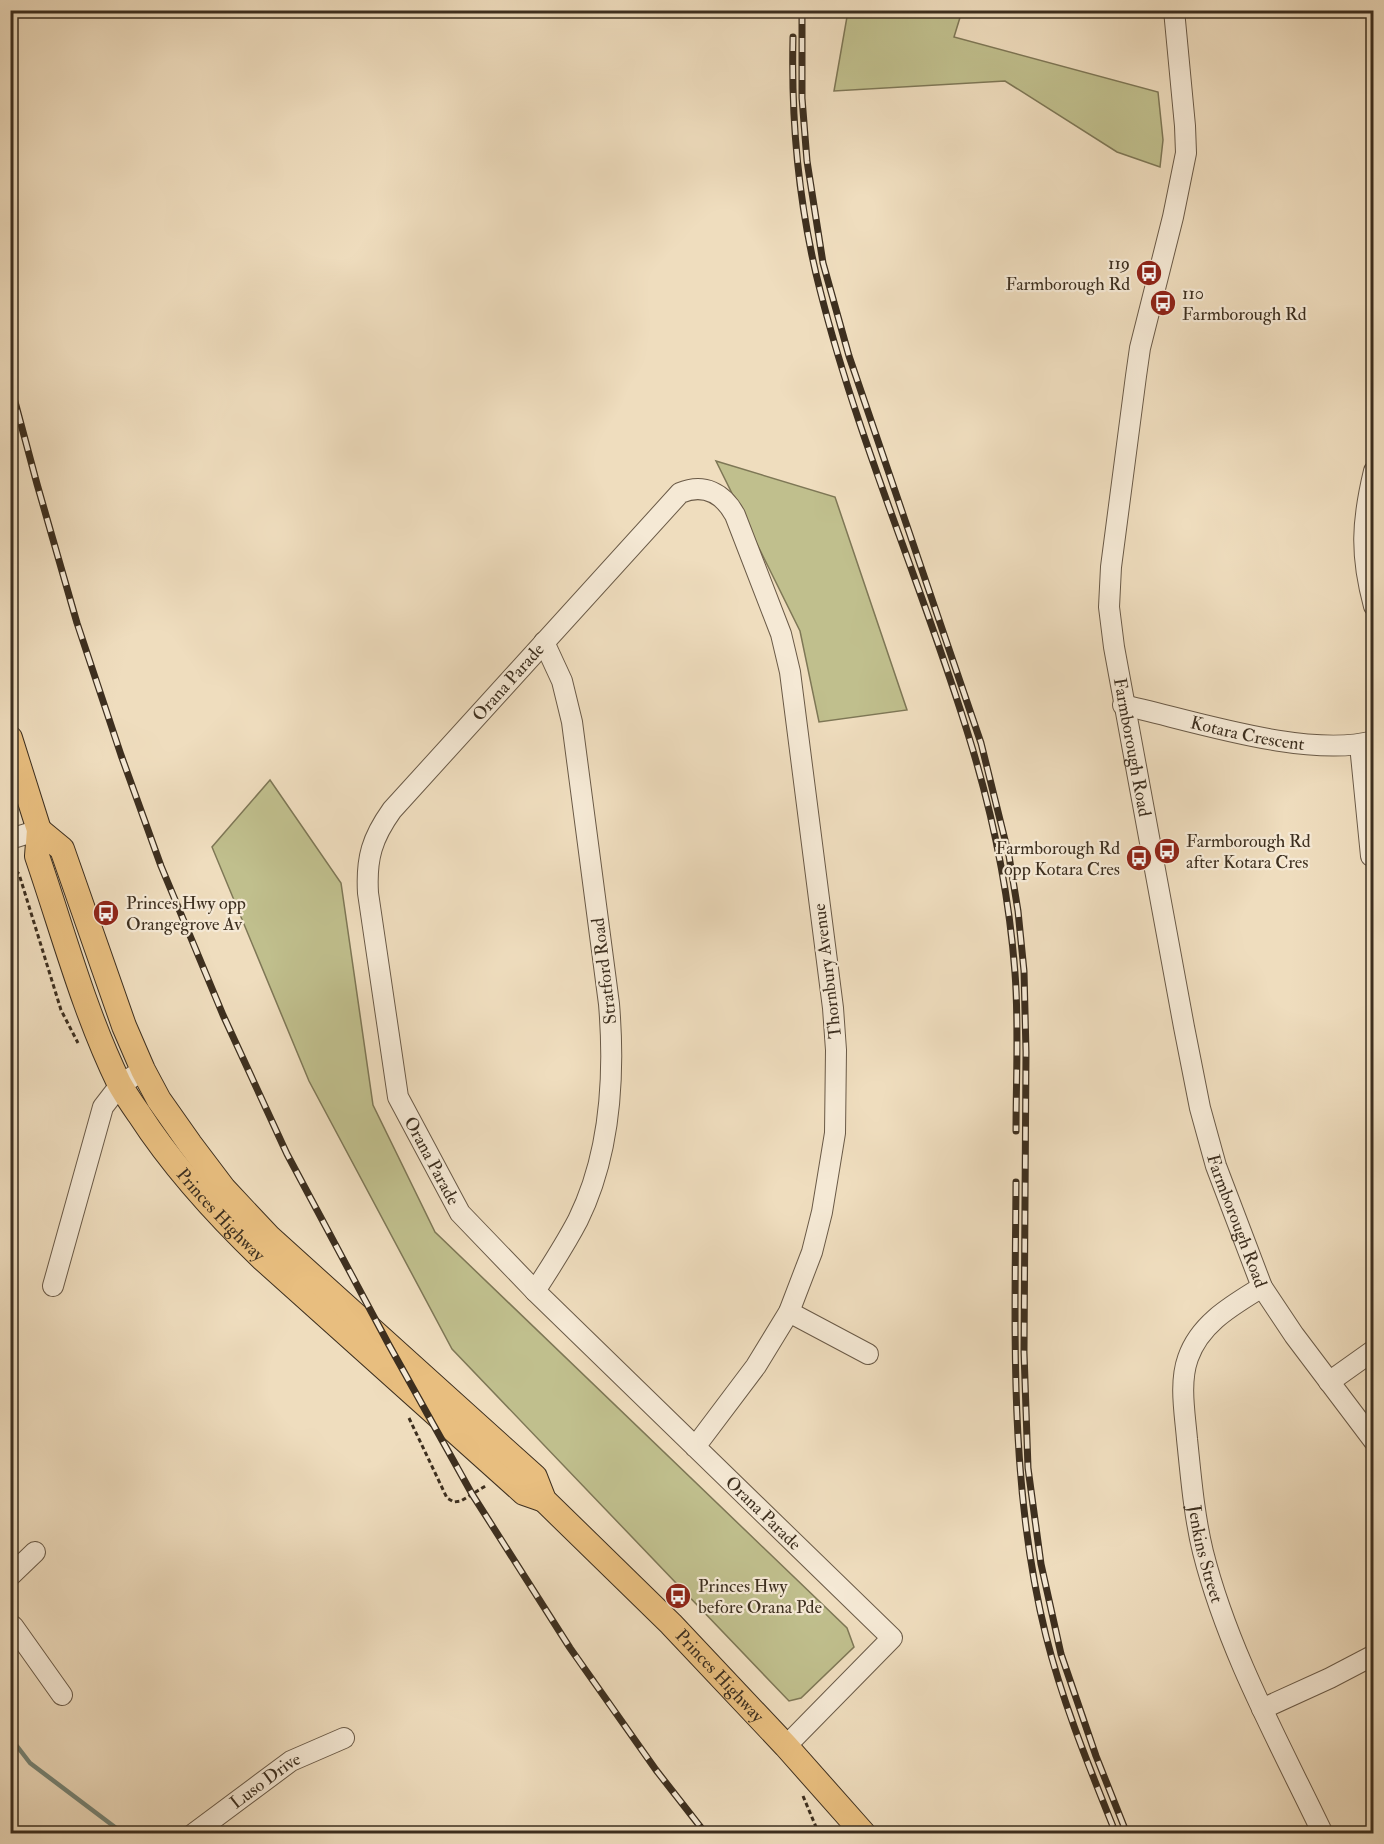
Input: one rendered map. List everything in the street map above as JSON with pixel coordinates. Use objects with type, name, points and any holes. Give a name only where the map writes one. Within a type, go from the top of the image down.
[{"type":"main road","name":"Princes Highway","points":[[10,738],[39,830],[37,856],[97,1033],[120,1085],[151,1133],[185,1178],[221,1219],[262,1259],[524,1494],[544,1500]]},
{"type":"main road","name":"Princes Highway","points":[[39,830],[62,849],[124,1026],[143,1070],[159,1100],[224,1189],[269,1237],[535,1477],[544,1500],[671,1624],[864,1833]]},
{"type":"street","name":"Farmborough Road","points":[[1174,10],[1186,153],[1173,217],[1140,348],[1111,567],[1109,607],[1123,705],[1200,1108],[1216,1166],[1262,1287],[1294,1335],[1374,1441]]},
{"type":"street","points":[[1374,471],[1366,504],[1363,538],[1366,572],[1374,606]]},
{"type":"street","name":"Orana Parade","points":[[701,488],[680,493],[392,810],[375,838],[369,855],[367,874],[369,904],[398,1096],[460,1213],[535,1291],[892,1638],[786,1746]]},
{"type":"street","name":"Thornbury Avenue","points":[[695,1447],[756,1366],[789,1312],[812,1252],[830,1172],[836,1133],[837,1091],[833,1008],[786,652],[735,515],[721,496],[701,488]]},
{"type":"street","name":"Stratford Road","points":[[535,1291],[579,1218],[594,1177],[605,1136],[612,1094],[613,1047],[572,722],[562,681],[544,642]]},
{"type":"street","name":"Kotara Crescent","points":[[1123,705],[1270,739],[1333,746],[1367,743]]},
{"type":"street","points":[[1367,743],[1371,856]]},
{"type":"street","points":[[10,839],[39,830]]},
{"type":"street","points":[[53,1286],[103,1107],[120,1085],[143,1070]]},
{"type":"street","name":"Jenkins Street","points":[[1262,1287],[1209,1324],[1188,1358],[1184,1389],[1191,1485],[1203,1552],[1220,1609],[1262,1709],[1323,1833]]},
{"type":"street","points":[[789,1312],[868,1354]]},
{"type":"street","points":[[1329,1382],[1374,1350]]},
{"type":"street","points":[[10,1576],[35,1552]]},
{"type":"street","points":[[11,1625],[62,1695]]},
{"type":"street","points":[[1262,1709],[1330,1678],[1374,1654]]},
{"type":"street","name":"Luso Drive","points":[[193,1833],[291,1761],[344,1738]]},
{"type":"path","points":[[461,1501],[484,1486],[492,1484]]},
{"type":"path","points":[[800,1792],[819,1833]]},
{"type":"shaded area","points":[[848,11],[962,11],[954,37],[1158,92],[1163,140],[1160,167],[1117,152],[1005,81],[834,91]]},
{"type":"shaded area","points":[[716,461],[835,497],[907,710],[819,722],[800,631]]},
{"type":"shaded area","points":[[270,780],[341,883],[373,1105],[435,1232],[847,1628],[854,1647],[801,1698],[789,1701],[452,1349],[309,1081],[212,847]]},
{"type":"waterway","points":[[10,1737],[30,1763],[124,1834]]},
{"type":"railway","points":[[802,10],[802,98],[807,161],[823,263],[849,356],[981,743],[1009,856],[1018,911],[1024,971],[1026,1052],[1024,1352],[1028,1468],[1041,1564],[1061,1654],[1096,1756],[1127,1834]]},
{"type":"railway","points":[[793,37],[793,100],[798,164],[807,228],[820,290],[835,346],[871,458],[931,623],[968,734],[985,793],[998,852],[1015,973],[1016,1131]]},
{"type":"railway","points":[[10,383],[77,623],[121,755],[161,866],[223,1015],[287,1154],[472,1494],[570,1648],[656,1770],[706,1834]]},
{"type":"railway","points":[[1016,1182],[1017,1410],[1020,1467],[1034,1580],[1060,1686],[1116,1834]]},
{"type":"place","name":"119 Farmborough Rd","points":[[1149,273]]},
{"type":"place","name":"110 Farmborough Rd","points":[[1163,303]]},
{"type":"place","name":"Farmborough Rd after Kotara Cres","points":[[1167,851]]},
{"type":"place","name":"Farmborough Rd opp Kotara Cres","points":[[1139,858]]},
{"type":"place","name":"Princes Hwy opp Orangegrove Av","points":[[106,913]]},
{"type":"place","name":"Princes Hwy before Orana Pde","points":[[678,1596]]}]
